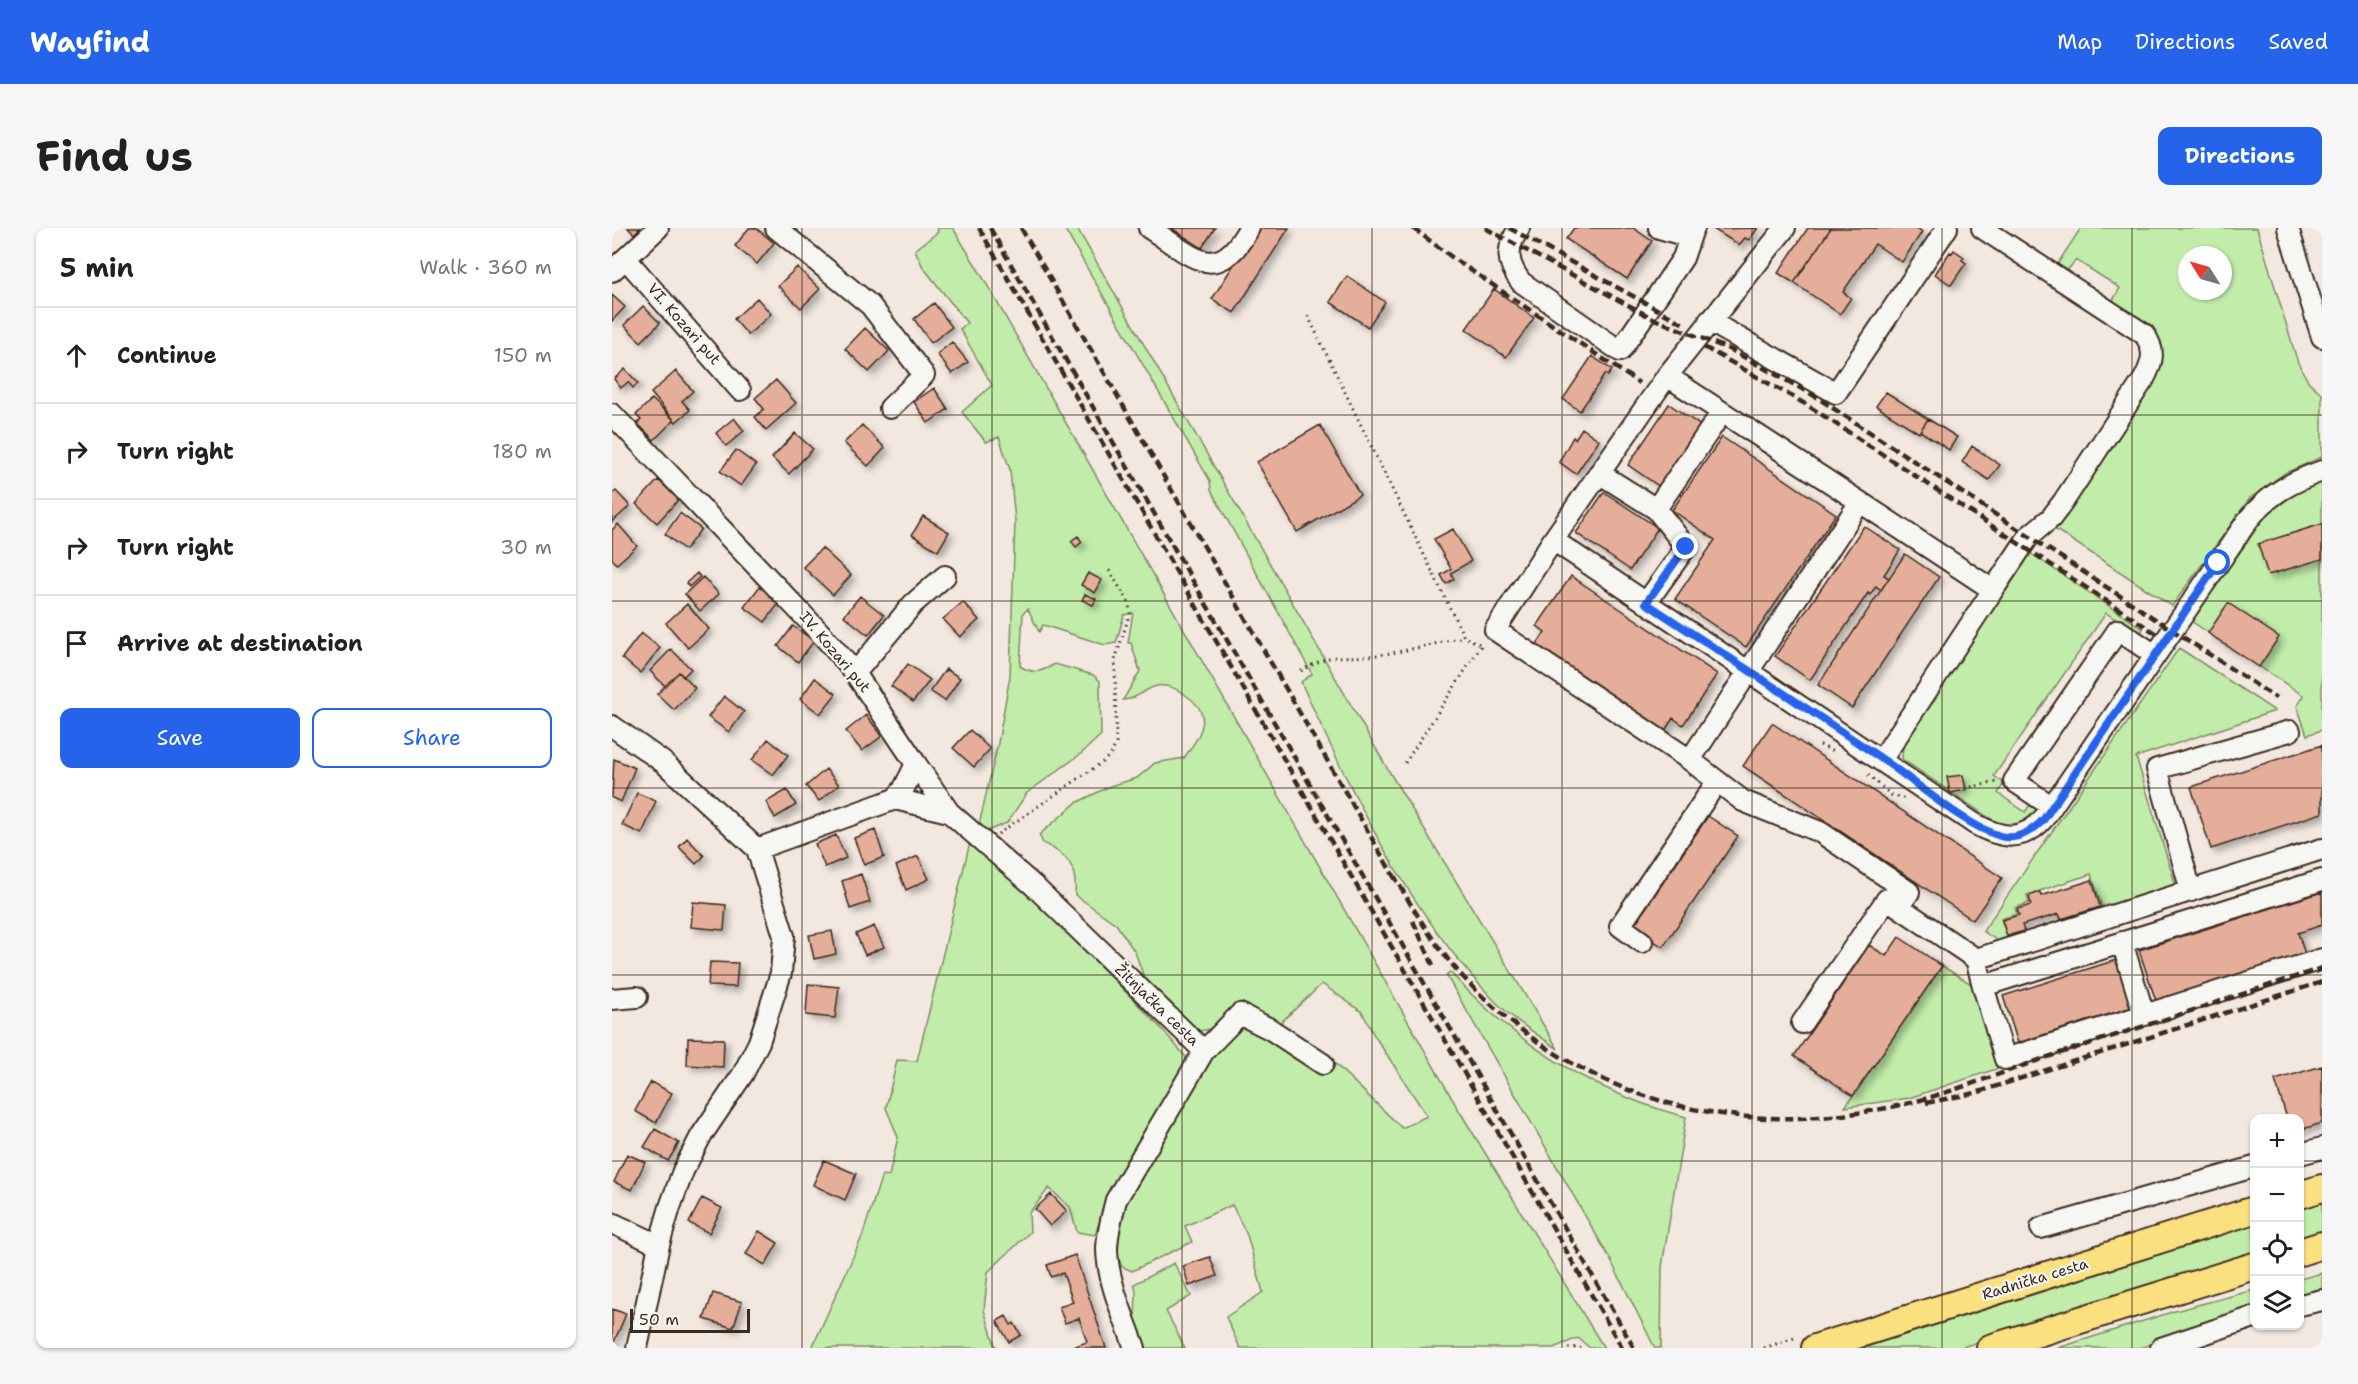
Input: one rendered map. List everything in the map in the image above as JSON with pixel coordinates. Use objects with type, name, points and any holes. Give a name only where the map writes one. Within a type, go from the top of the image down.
[{"type":"main road","points":[[2304,1195],[2322,1188]]},
{"type":"main road","name":"Radnička cesta","points":[[1815,1348],[2250,1211]]},
{"type":"main road","points":[[2304,1251],[2322,1245]]},
{"type":"main road","points":[[1990,1348],[2250,1267]]},
{"type":"street","name":"VI. Kozari put","points":[[658,228],[620,265],[740,390]]},
{"type":"street","points":[[776,228],[870,304],[924,375],[890,408]]},
{"type":"street","points":[[1149,228],[1199,260],[1216,263],[1231,254],[1249,228]]},
{"type":"street","points":[[1519,228],[1507,252],[1512,270],[1521,282],[1620,351],[1683,258],[1693,228]]},
{"type":"street","points":[[1659,228],[1683,235],[1693,228]]},
{"type":"street","points":[[1785,228],[1667,376],[1488,638],[1690,760],[1716,783],[1743,801],[1820,832],[1909,892],[1899,907]]},
{"type":"street","points":[[1709,321],[1836,393],[1947,228]]},
{"type":"street","points":[[1882,759],[2029,536],[2051,518],[2063,502],[2144,379],[2153,357],[2148,340],[2137,329],[1982,228]]},
{"type":"street","points":[[2288,228],[2322,337]]},
{"type":"street","points":[[1667,376],[1993,590]]},
{"type":"street","points":[[1656,509],[1722,412]]},
{"type":"street","name":"IV. Kozari put","points":[[612,414],[779,588],[855,673],[949,812]]},
{"type":"street","points":[[1553,540],[1882,759],[1966,818],[2003,837],[2014,837],[2036,827],[2262,503],[2295,480],[2322,471]]},
{"type":"street","points":[[1599,473],[1656,509],[1686,547],[1646,603]]},
{"type":"street","points":[[1690,760],[1860,502]]},
{"type":"street","points":[[855,673],[912,604],[945,576]]},
{"type":"street","points":[[2051,806],[2014,781],[2118,630],[2155,655]]},
{"type":"street","points":[[612,726],[663,762],[757,849],[783,929],[780,973],[759,1042],[743,1074],[692,1153],[670,1207],[659,1245],[637,1348]]},
{"type":"street","points":[[2191,891],[2157,769],[2290,730]]},
{"type":"street","points":[[757,849],[895,799],[903,790],[916,764]]},
{"type":"street","points":[[1642,942],[1620,926],[1716,783]]},
{"type":"street","points":[[895,799],[949,812]]},
{"type":"street","name":"Žitnjačka cesta","points":[[949,812],[989,844],[1204,1051],[1116,1200],[1109,1227],[1107,1251],[1113,1283],[1135,1348]]},
{"type":"street","points":[[1976,959],[2322,849]]},
{"type":"street","points":[[1983,986],[2322,879]]},
{"type":"street","points":[[1802,1023],[1887,899],[1976,959],[2005,1059],[2322,959]]},
{"type":"street","points":[[2122,942],[2144,1015]]},
{"type":"street","points":[[612,999],[637,997]]},
{"type":"street","points":[[1204,1051],[1240,1014],[1270,1029],[1323,1064]]},
{"type":"street","points":[[2304,1153],[2322,1148]]},
{"type":"street","points":[[2041,1228],[2251,1168]]},
{"type":"street","points":[[612,1223],[659,1245]]},
{"type":"street","points":[[2304,1304],[2322,1300]]},
{"type":"street","points":[[2161,1348],[2250,1318]]},
{"type":"path","points":[[1308,316],[1464,638]]},
{"type":"path","points":[[989,844],[1004,828],[1104,761],[1112,753],[1116,743],[1115,660],[1130,613],[1129,603],[1109,570]]},
{"type":"path","points":[[1301,671],[1324,658],[1337,655],[1367,656],[1464,638],[1488,638]]},
{"type":"path","points":[[1405,763],[1488,638]]},
{"type":"path","points":[[1965,788],[2017,777]]},
{"type":"path","points":[[1568,1348],[1581,1348]]},
{"type":"green space","points":[[937,228],[953,228],[982,276],[1457,1107],[1604,1348],[1590,1348],[1578,1338],[1553,1348],[1240,1348],[1226,1317],[1263,1292],[1247,1235],[1232,1205],[1185,1226],[1192,1242],[1132,1271],[1122,1267],[1116,1248],[1116,1236],[1133,1185],[1162,1134],[1224,1038],[1244,1023],[1330,1059],[1402,1128],[1427,1116],[1374,1035],[1362,1012],[1322,984],[1278,1025],[1256,1016],[1240,1002],[1219,1024],[1207,1030],[1192,1030],[1147,986],[1135,952],[1116,924],[1075,895],[1073,869],[1070,863],[1059,852],[1043,843],[1039,835],[1076,803],[1110,786],[1137,778],[1155,763],[1184,758],[1199,734],[1203,718],[1201,711],[1196,703],[1173,688],[1157,686],[1133,698],[1123,700],[1140,671],[1131,643],[1128,643],[1133,613],[1124,615],[1116,643],[1105,645],[1043,625],[1039,632],[1028,609],[1023,613],[1020,666],[1029,671],[1038,671],[1055,664],[1093,675],[1100,681],[1101,735],[1082,753],[1027,793],[1007,823],[985,832],[979,825],[998,743],[1010,676],[1015,521],[1010,470],[999,437],[986,442],[962,412],[992,385],[960,329],[967,323],[923,267],[915,250],[938,232]]},
{"type":"green space","points":[[1064,228],[1077,228],[1390,773],[1558,1049],[1497,1004],[1460,962],[1407,887],[1360,806],[1301,682],[1312,674],[1211,490],[1210,481]]},
{"type":"green space","points":[[2081,228],[2257,228],[2298,363],[2308,381],[2322,394],[2322,457],[2285,473],[2250,498],[2172,606],[2053,528],[2157,367],[2110,305],[2120,288],[2076,260],[2066,272],[2056,266]]},
{"type":"green space","points":[[2322,482],[2322,730],[2307,735],[2297,706],[2304,696],[2191,621],[2269,511],[2285,498]]},
{"type":"green space","points":[[2030,553],[2143,629],[2139,635],[2106,613],[1994,776],[2004,783],[1998,793],[2025,812],[2032,802],[2039,807],[2024,822],[2003,827],[1902,759],[1903,742]]},
{"type":"green space","points":[[2179,648],[2275,711],[2136,757],[2175,883],[2170,891],[2104,913],[2091,874],[2027,895],[2029,903],[2015,908],[2017,914],[2001,919],[2009,942],[2002,944],[1983,931]]},
{"type":"green space","points":[[970,842],[1009,873],[1162,1029],[1185,1056],[1188,1065],[1126,1161],[1108,1197],[1095,1235],[1077,1232],[1070,1207],[1049,1188],[1029,1213],[1030,1232],[988,1272],[984,1310],[996,1348],[812,1348],[862,1237],[882,1175],[889,1176],[898,1137],[886,1108],[897,1060],[917,1061]]},
{"type":"green space","points":[[1942,966],[1973,985],[1999,1068],[1909,1098],[1845,1107]]},
{"type":"green space","points":[[1450,972],[1501,1021],[1557,1062],[1619,1094],[1686,1117],[1662,1267],[1661,1348],[1655,1348],[1609,1257],[1446,975]]},
{"type":"green space","points":[[2322,1197],[2322,1234],[2304,1241],[2304,1222],[2304,1203]]},
{"type":"green space","points":[[2250,1219],[2250,1257],[1959,1348],[1837,1348]]},
{"type":"green space","points":[[1174,1263],[1191,1296],[1166,1311],[1185,1348],[1143,1348],[1135,1323],[1136,1290],[1134,1284]]},
{"type":"green space","points":[[2322,1273],[2322,1290],[2304,1295],[2304,1278]]},
{"type":"green space","points":[[2250,1291],[2250,1311],[2140,1348],[2058,1348],[2175,1311]]},
{"type":"building","points":[[628,228],[640,228],[634,234]]},
{"type":"building","points":[[749,228],[756,228],[774,243],[757,264],[735,246]]},
{"type":"building","points":[[1171,228],[1215,228],[1202,248]]},
{"type":"building","points":[[1257,228],[1289,228],[1234,313],[1212,299]]},
{"type":"building","points":[[1574,228],[1633,228],[1652,241],[1627,279],[1566,239]]},
{"type":"building","points":[[1758,228],[1749,240],[1745,238],[1739,245],[1713,229]]},
{"type":"building","points":[[1808,228],[1831,228],[1794,283],[1778,273]]},
{"type":"building","points":[[1831,228],[1917,228],[1922,232],[1902,262],[1875,244],[1843,292],[1851,298],[1840,314],[1794,283]]},
{"type":"building","points":[[1954,250],[1964,257],[1962,260],[1966,263],[1951,285],[1935,274],[1950,252]]},
{"type":"building","points":[[797,267],[820,289],[801,308],[778,286]]},
{"type":"building","points":[[1347,276],[1385,302],[1368,327],[1330,302]]},
{"type":"building","points":[[1494,289],[1534,318],[1506,357],[1466,329]]},
{"type":"building","points":[[612,295],[625,307],[612,321]]},
{"type":"building","points":[[757,298],[771,314],[748,335],[734,319]]},
{"type":"building","points":[[934,303],[952,327],[931,343],[914,319]]},
{"type":"building","points":[[643,306],[660,323],[641,342],[624,325]]},
{"type":"building","points":[[865,328],[889,351],[869,372],[845,349]]},
{"type":"building","points":[[952,342],[968,362],[952,374],[937,354]]},
{"type":"building","points":[[1592,356],[1612,370],[1608,376],[1605,374],[1580,411],[1563,399]]},
{"type":"building","points":[[625,369],[638,383],[633,388],[628,382],[621,388],[614,379]]},
{"type":"building","points":[[676,371],[693,391],[682,401],[690,410],[676,422],[651,393]]},
{"type":"building","points":[[776,380],[796,403],[766,430],[755,417],[764,409],[755,398]]},
{"type":"building","points":[[934,388],[948,409],[928,423],[914,402]]},
{"type":"building","points":[[1886,392],[1928,419],[1919,433],[1876,406]]},
{"type":"building","points":[[652,399],[674,420],[654,440],[637,423],[641,420],[636,415]]},
{"type":"building","points":[[1669,404],[1701,426],[1660,487],[1628,465]]},
{"type":"building","points":[[734,418],[744,431],[726,446],[716,433]]},
{"type":"building","points":[[1928,419],[1957,437],[1949,450],[1920,431]]},
{"type":"building","points":[[862,425],[885,448],[868,466],[844,443]]},
{"type":"building","points":[[1320,425],[1360,495],[1297,532],[1257,462]]},
{"type":"building","points":[[1582,428],[1599,440],[1576,474],[1559,462],[1573,437],[1575,439]]},
{"type":"building","points":[[795,433],[813,449],[789,474],[772,458]]},
{"type":"building","points":[[1722,437],[1836,514],[1746,647],[1675,599],[1715,540],[1672,510]]},
{"type":"building","points":[[1972,446],[2000,465],[1989,480],[1962,462]]},
{"type":"building","points":[[736,450],[756,465],[741,486],[720,471]]},
{"type":"building","points":[[658,480],[679,499],[657,523],[636,504]]},
{"type":"building","points":[[616,491],[630,506],[612,522],[612,494]]},
{"type":"building","points":[[1604,492],[1658,528],[1630,570],[1576,533]]},
{"type":"building","points":[[680,513],[701,529],[685,550],[665,534]]},
{"type":"building","points":[[923,516],[949,532],[938,551],[912,535]]},
{"type":"building","points":[[618,524],[637,546],[617,564],[612,559],[612,530]]},
{"type":"building","points":[[2322,524],[2322,559],[2268,575],[2258,544]]},
{"type":"building","points":[[1864,526],[1900,550],[1884,575],[1889,578],[1881,590],[1876,586],[1870,595],[1868,593],[1810,680],[1775,656]]},
{"type":"building","points":[[1453,529],[1471,561],[1451,573],[1454,579],[1446,584],[1441,575],[1451,569],[1434,539]]},
{"type":"building","points":[[1078,536],[1082,542],[1076,547],[1071,541]]},
{"type":"building","points":[[822,548],[851,575],[833,595],[803,567]]},
{"type":"building","points":[[1905,554],[1939,577],[1852,708],[1818,685]]},
{"type":"building","points":[[697,573],[700,577],[689,587],[686,583]]},
{"type":"building","points":[[1088,573],[1102,580],[1095,593],[1081,585]]},
{"type":"building","points":[[1571,576],[1717,674],[1683,725],[1673,718],[1663,734],[1535,647],[1545,632],[1537,626]]},
{"type":"building","points":[[703,577],[719,594],[700,611],[685,594]]},
{"type":"building","points":[[760,586],[780,602],[765,622],[744,607]]},
{"type":"building","points":[[1085,594],[1096,599],[1093,605],[1082,600]]},
{"type":"building","points":[[860,596],[884,615],[868,635],[844,616]]},
{"type":"building","points":[[963,602],[979,620],[960,637],[943,619]]},
{"type":"building","points":[[2228,603],[2279,637],[2259,667],[2208,633]]},
{"type":"building","points":[[687,604],[709,629],[688,648],[666,623]]},
{"type":"building","points":[[793,626],[814,641],[798,662],[778,646]]},
{"type":"building","points":[[641,633],[660,648],[640,673],[622,658]]},
{"type":"building","points":[[671,649],[691,669],[683,677],[679,672],[665,686],[650,671]]},
{"type":"building","points":[[908,664],[930,680],[913,702],[891,686]]},
{"type":"building","points":[[946,669],[960,678],[945,701],[930,691]]},
{"type":"building","points":[[679,672],[695,688],[674,710],[657,694]]},
{"type":"building","points":[[815,678],[836,694],[820,714],[800,699]]},
{"type":"building","points":[[724,696],[744,712],[729,732],[708,717]]},
{"type":"building","points":[[866,715],[882,736],[862,751],[846,731]]},
{"type":"building","points":[[1772,723],[2002,878],[1973,920],[1743,766]]},
{"type":"building","points":[[970,730],[990,749],[974,767],[953,748]]},
{"type":"building","points":[[768,739],[788,755],[773,775],[752,760]]},
{"type":"building","points":[[2322,745],[2322,813],[2211,849],[2191,787]]},
{"type":"building","points":[[614,759],[635,768],[621,802],[612,798]]},
{"type":"building","points":[[826,769],[839,785],[819,801],[806,786]]},
{"type":"building","points":[[1963,775],[1966,790],[1950,793],[1947,777]]},
{"type":"building","points":[[787,790],[796,805],[775,818],[766,802]]},
{"type":"building","points":[[637,793],[656,801],[642,834],[622,825]]},
{"type":"building","points":[[1708,816],[1738,836],[1663,947],[1633,927]]},
{"type":"building","points":[[875,830],[884,857],[864,865],[854,838]]},
{"type":"building","points":[[836,835],[846,858],[825,867],[815,844]]},
{"type":"building","points":[[687,838],[704,856],[696,864],[679,847]]},
{"type":"building","points":[[918,856],[929,879],[906,890],[896,866]]},
{"type":"building","points":[[861,874],[870,902],[850,909],[842,881]]},
{"type":"building","points":[[2092,880],[2100,907],[2061,919],[2059,914],[2022,925],[2024,931],[2007,936],[2002,920],[2019,915],[2017,909],[2031,905],[2029,896],[2040,892],[2041,896]]},
{"type":"building","points":[[2322,892],[2322,925],[2298,933],[2306,957],[2157,1004],[2139,950]]},
{"type":"building","points":[[693,902],[726,905],[724,930],[691,927]]},
{"type":"building","points":[[874,926],[884,947],[865,955],[856,934]]},
{"type":"building","points":[[832,931],[836,954],[814,959],[809,935]]},
{"type":"building","points":[[1899,937],[1942,966],[1853,1096],[1794,1056],[1869,945],[1886,956]]},
{"type":"building","points":[[2116,960],[2132,1007],[2018,1043],[2003,996]]},
{"type":"building","points":[[710,962],[738,963],[736,987],[708,986]]},
{"type":"building","points":[[808,984],[839,987],[835,1018],[806,1015]]},
{"type":"building","points":[[688,1038],[724,1039],[723,1067],[687,1065]]},
{"type":"building","points":[[2322,1066],[2322,1123],[2304,1129],[2304,1114],[2286,1114],[2275,1080]]},
{"type":"building","points":[[651,1082],[672,1093],[656,1123],[635,1111]]},
{"type":"building","points":[[655,1129],[679,1143],[668,1161],[644,1147]]},
{"type":"building","points":[[627,1154],[645,1162],[632,1190],[614,1182]]},
{"type":"building","points":[[824,1160],[856,1174],[845,1200],[813,1185]]},
{"type":"building","points":[[1051,1194],[1067,1211],[1050,1226],[1035,1209]]},
{"type":"building","points":[[702,1198],[722,1208],[709,1233],[689,1223]]},
{"type":"building","points":[[759,1231],[778,1243],[765,1265],[746,1254]]},
{"type":"building","points":[[1075,1255],[1106,1348],[1070,1348],[1087,1342],[1079,1318],[1065,1323],[1059,1307],[1073,1302],[1063,1273],[1051,1277],[1047,1265]]},
{"type":"building","points":[[1210,1257],[1217,1276],[1189,1286],[1183,1266]]},
{"type":"building","points":[[713,1293],[742,1302],[733,1328],[704,1319]]},
{"type":"building","points":[[612,1309],[626,1314],[612,1347]]},
{"type":"building","points":[[1006,1316],[1011,1325],[1014,1323],[1021,1335],[1009,1342],[997,1321]]},
{"type":"railway","points":[[979,228],[1622,1348]]},
{"type":"railway","points":[[990,228],[1634,1348]]},
{"type":"railway","points":[[1021,228],[1397,882]]},
{"type":"railway","points":[[1413,228],[1457,261],[1639,383]]},
{"type":"railway","points":[[1485,228],[1654,319],[1731,350],[1813,395],[2276,698]]},
{"type":"railway","points":[[1509,228],[1684,324]]},
{"type":"railway","points":[[1704,347],[1807,405],[2157,634]]},
{"type":"railway","points":[[1393,874],[1417,915],[1453,966],[1507,1018],[1553,1052],[1602,1079],[1653,1098],[1706,1111],[1761,1118],[1818,1117],[1898,1106],[2322,968]]},
{"type":"railway","points":[[1413,921],[1433,965]]},
{"type":"railway","points":[[1926,1103],[1975,1093],[2322,982]]},
{"type":"route","points":[[1686,547],[1646,603],[1882,759],[1949,807],[1975,824],[2003,837],[2014,837],[2026,833],[2044,819],[2218,563]]}]
